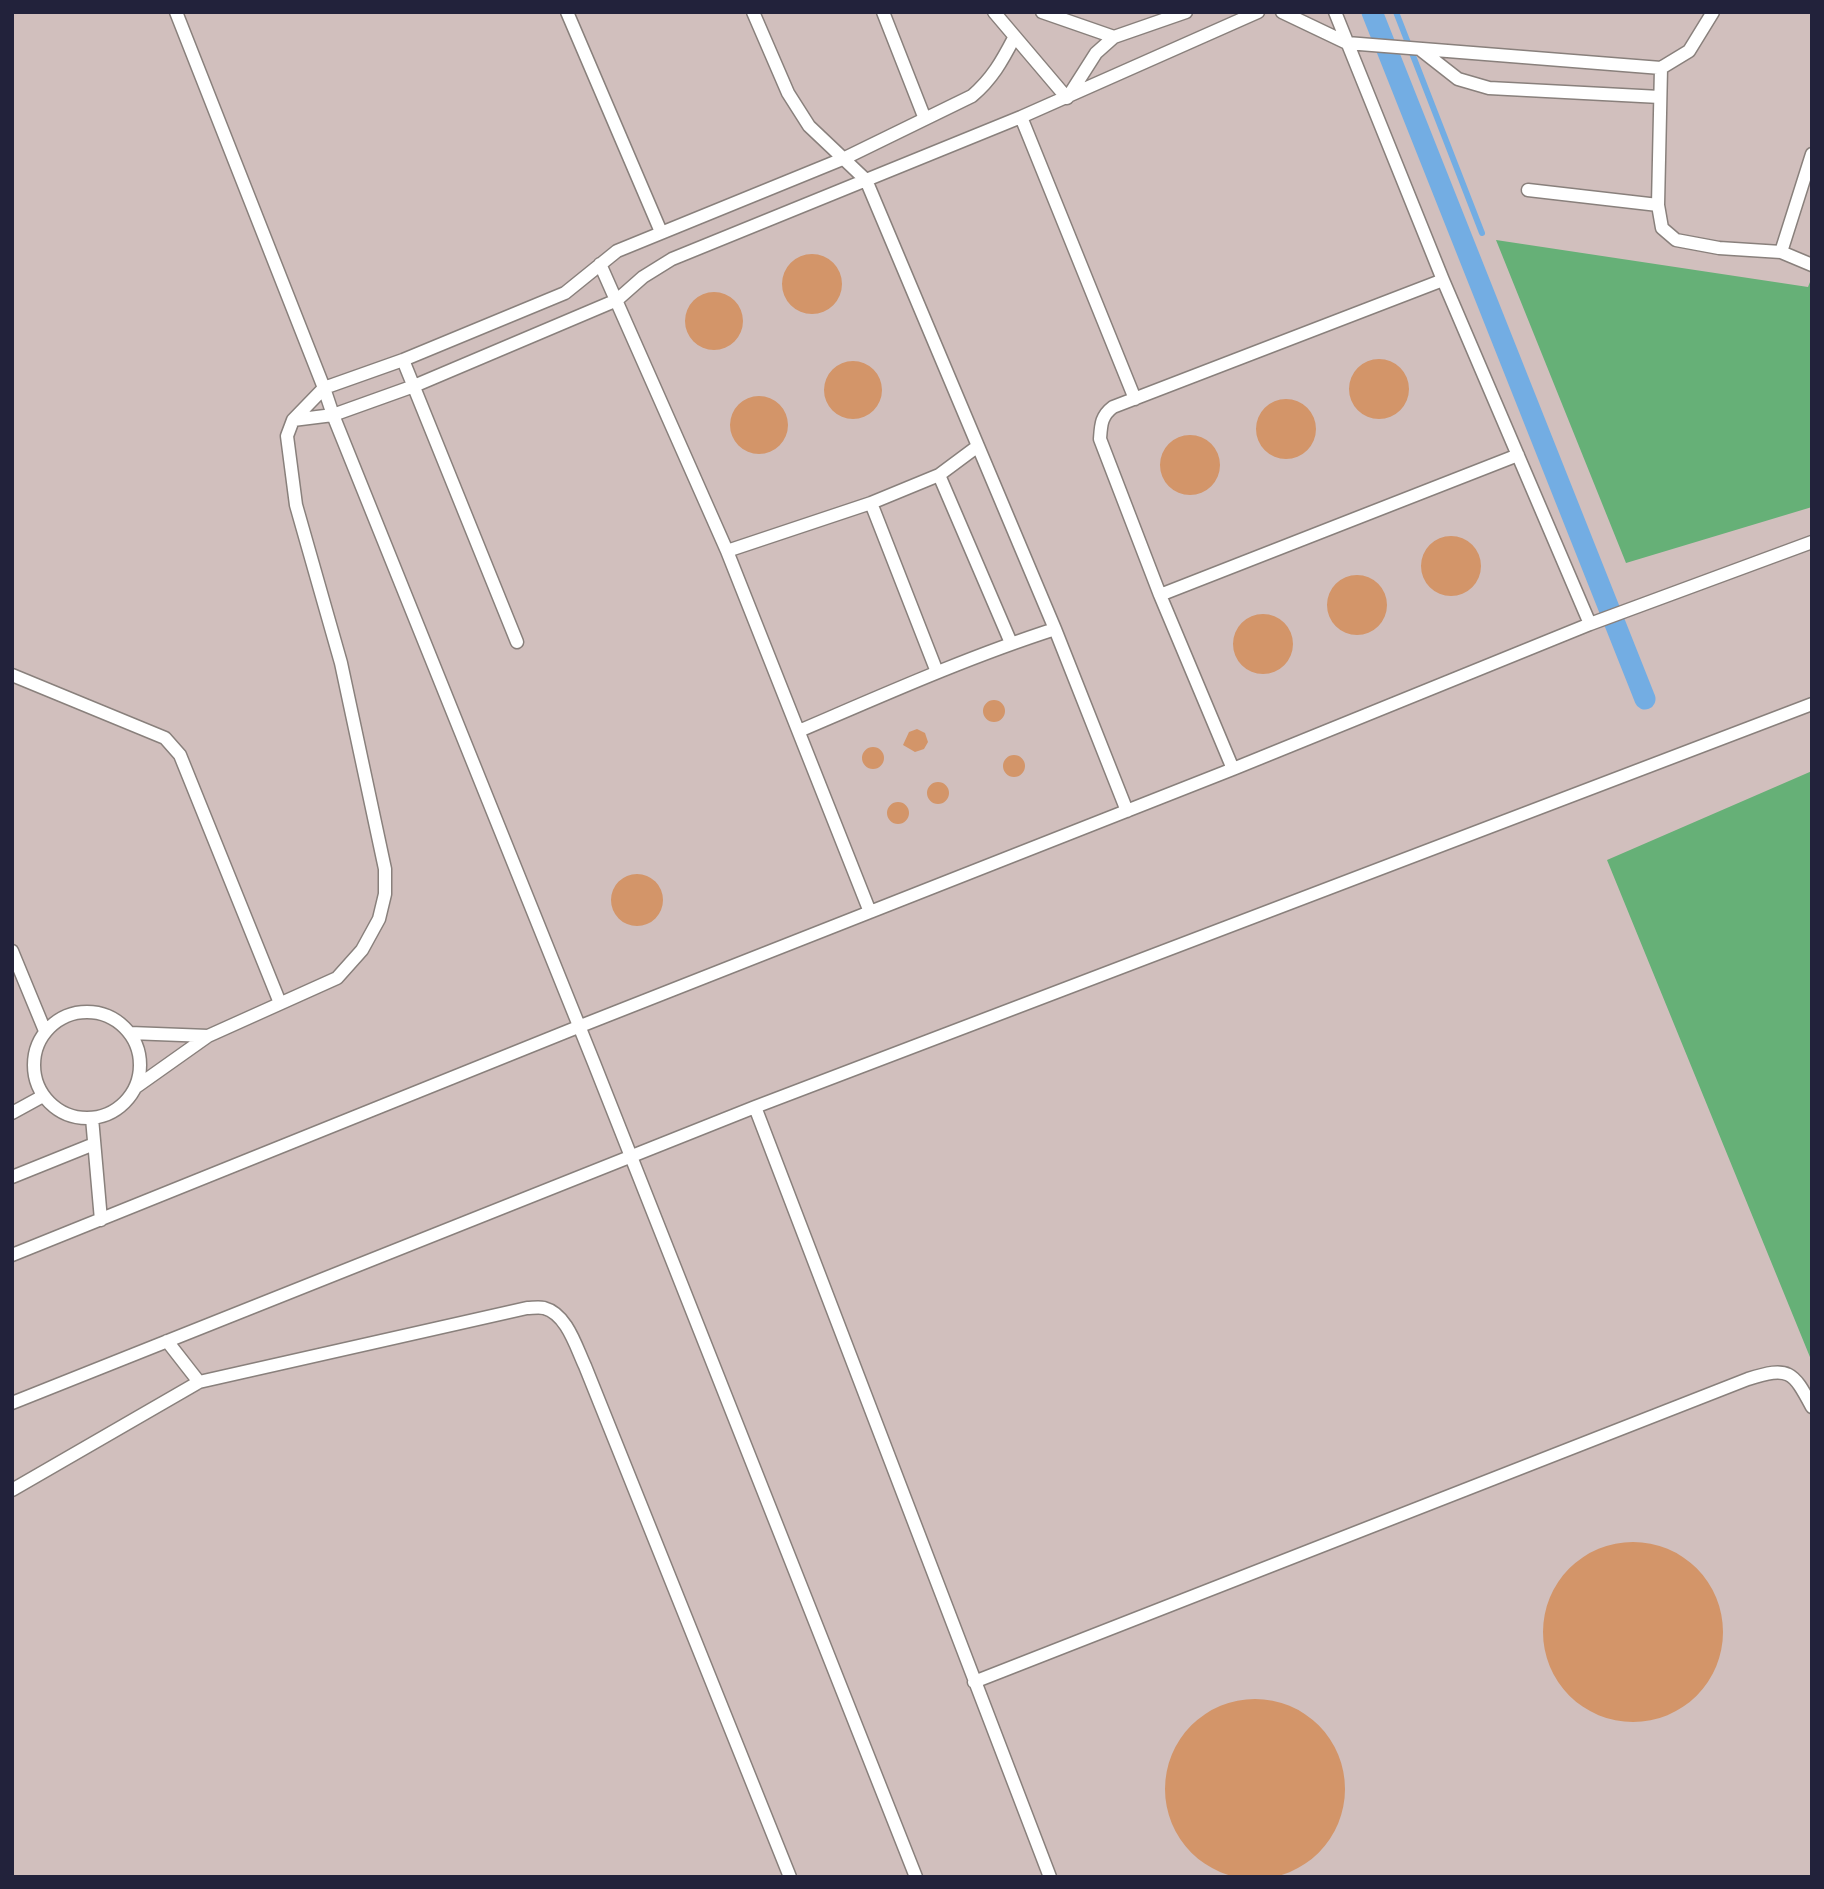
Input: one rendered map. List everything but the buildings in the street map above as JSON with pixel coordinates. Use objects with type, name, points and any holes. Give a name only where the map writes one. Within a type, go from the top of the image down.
[{"type":"lane","points":[[176,12],[333,415],[594,1063],[916,1877]]},
{"type":"lane","points":[[567,12],[661,232]]},
{"type":"lane","points":[[753,12],[788,93],[809,126],[866,180],[1055,629],[1127,811]]},
{"type":"lane","points":[[883,12],[925,119]]},
{"type":"lane","points":[[994,12],[1067,98]]},
{"type":"lane","points":[[1042,12],[1114,37]]},
{"type":"lane","points":[[1067,98],[1096,53],[1114,37],[1186,12]]},
{"type":"lane","points":[[293,420],[333,415],[414,386],[617,300],[643,277],[672,259],[1067,98],[1258,12]]},
{"type":"lane","points":[[1282,12],[1348,43],[1661,68],[1689,51],[1713,12]]},
{"type":"lane","points":[[1335,12],[1443,280],[1590,624]]},
{"type":"lane","points":[[136,1087],[140,1059],[137,1046],[130,1033],[109,1016],[95,1012],[68,1014],[45,1031],[38,1043],[33,1070],[43,1096],[53,1107],[78,1118],[106,1115],[128,1099],[136,1087],[208,1036],[337,978],[362,950],[379,919],[385,894],[386,869],[341,663],[296,505],[287,436],[293,420],[324,388],[565,293],[617,251],[845,158],[972,96],[988,83],[999,68],[1014,38]]},
{"type":"lane","points":[[1420,49],[1458,79],[1489,88],[1660,97]]},
{"type":"lane","points":[[1661,68],[1658,205],[1662,228],[1676,240],[1718,248],[1781,252],[1812,265]]},
{"type":"lane","points":[[1021,117],[1135,399]]},
{"type":"lane","points":[[1781,252],[1812,154]]},
{"type":"lane","points":[[1528,190],[1658,205]]},
{"type":"lane","points":[[600,264],[727,551],[870,912]]},
{"type":"lane","points":[[1233,769],[1160,596],[1100,439],[1105,413],[1112,407],[1443,280]]},
{"type":"lane","points":[[403,359],[517,642]]},
{"type":"lane","points":[[727,551],[871,503],[939,475],[978,446]]},
{"type":"lane","points":[[1160,596],[1518,455]]},
{"type":"lane","points":[[939,475],[1011,643]]},
{"type":"lane","points":[[871,503],[936,672]]},
{"type":"lane","points":[[12,1255],[1590,624],[1812,542]]},
{"type":"lane","points":[[799,731],[936,672],[1055,629]]},
{"type":"lane","points":[[12,675],[165,738],[174,746],[180,755],[280,1003]]},
{"type":"lane","points":[[12,1403],[755,1107],[1812,704]]},
{"type":"lane","points":[[12,951],[45,1031]]},
{"type":"lane","points":[[130,1033],[208,1036]]},
{"type":"lane","points":[[12,1113],[43,1096]]},
{"type":"lane","points":[[755,1107],[1050,1877]]},
{"type":"lane","points":[[92,1118],[101,1220]]},
{"type":"lane","points":[[12,1177],[94,1144]]},
{"type":"lane","points":[[12,1490],[199,1382],[527,1308],[544,1308],[557,1315],[566,1327],[585,1366],[790,1877]]},
{"type":"lane","points":[[167,1341],[199,1382]]},
{"type":"lane","points":[[974,1682],[1769,1372],[1784,1372],[1797,1380],[1812,1408]]},
{"type":"shaded area","points":[[12,12],[1812,12],[1812,1877],[12,1877]]},
{"type":"green space","points":[[1496,240],[1808,287],[1812,277],[1812,507],[1626,563]]},
{"type":"green space","points":[[1812,771],[1812,1362],[1607,860]]},
{"type":"waterway","points":[[1372,12],[1645,699]]},
{"type":"waterway","points":[[1396,12],[1482,233]]}]
